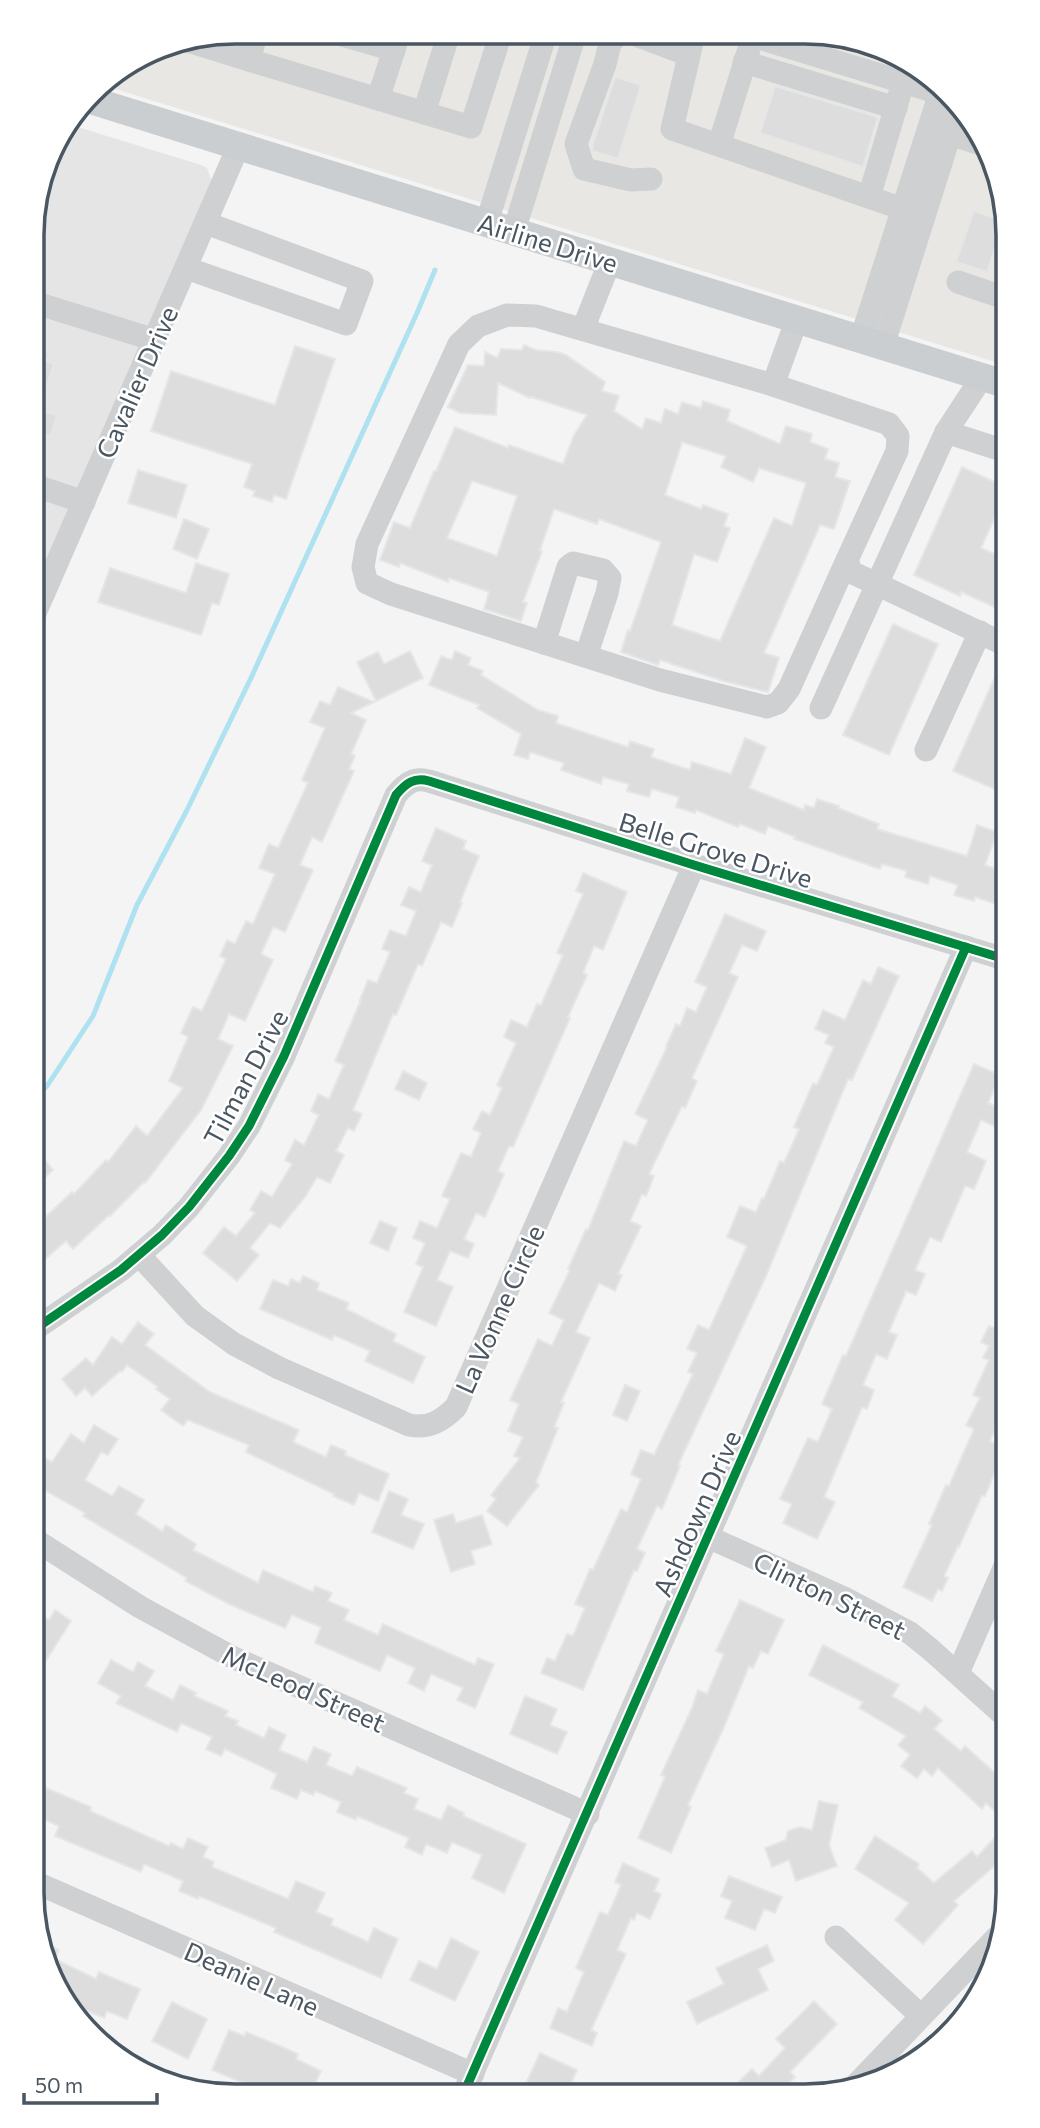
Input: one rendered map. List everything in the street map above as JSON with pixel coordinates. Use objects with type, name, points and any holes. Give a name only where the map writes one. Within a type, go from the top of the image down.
[{"type":"main road","name":"Airline Drive","points":[[98,102],[995,381]]},
{"type":"street","points":[[249,60],[254,44]]},
{"type":"street","points":[[379,99],[395,44]]},
{"type":"street","points":[[424,113],[446,44]]},
{"type":"street","points":[[204,46],[471,127],[497,44]]},
{"type":"street","points":[[486,222],[543,44]]},
{"type":"street","points":[[514,231],[572,44]]},
{"type":"street","points":[[610,44],[576,144],[584,169],[631,180],[650,179]]},
{"type":"street","points":[[692,44],[672,129],[903,209]]},
{"type":"street","points":[[719,145],[744,62],[754,44]]},
{"type":"street","points":[[784,44],[929,90]]},
{"type":"street","points":[[744,62],[895,108]]},
{"type":"street","points":[[869,197],[903,82]]},
{"type":"street","points":[[872,342],[903,209],[941,101]]},
{"type":"street","points":[[872,342],[956,117]]},
{"type":"street","points":[[950,134],[972,141]]},
{"type":"street","name":"Cavalier Drive","points":[[44,593],[239,145]]},
{"type":"street","points":[[186,268],[346,324],[362,281],[206,223]]},
{"type":"street","points":[[583,329],[610,261]]},
{"type":"street","points":[[958,282],[996,295]]},
{"type":"street","points":[[44,305],[155,340]]},
{"type":"street","points":[[507,314],[536,316],[774,386],[889,424],[898,436],[897,451],[789,689],[778,703],[767,707],[660,680],[391,594],[367,583],[363,566],[367,544],[459,344],[478,326],[507,314]]},
{"type":"street","points":[[774,386],[797,319]]},
{"type":"street","points":[[821,708],[946,432],[995,381]]},
{"type":"street","points":[[946,432],[996,448]]},
{"type":"street","points":[[44,489],[84,502]]},
{"type":"street","points":[[847,560],[852,572],[996,640]]},
{"type":"street","points":[[544,643],[568,567],[573,563],[603,570],[610,578],[586,656]]},
{"type":"street","points":[[926,750],[980,632]]},
{"type":"street","name":"Belle Grove Drive","points":[[412,780],[429,781],[996,956]]},
{"type":"street","name":"Tilman Drive","points":[[44,1323],[139,1255],[189,1208],[229,1156],[249,1126],[284,1056],[396,795],[412,780]]},
{"type":"street","name":"La Vonne Circle","points":[[139,1255],[195,1316],[234,1344],[279,1368],[409,1425],[419,1427],[440,1421],[456,1407],[694,865]]},
{"type":"street","name":"Ashdown Drive","points":[[468,2084],[589,1814],[967,947]]},
{"type":"street","name":"Clinton Street","points":[[708,1537],[833,1593],[892,1623],[930,1648],[996,1708]]},
{"type":"street","name":"McLeod Street","points":[[44,1546],[150,1613],[234,1658],[589,1814]]},
{"type":"street","points":[[958,1673],[996,1586]]},
{"type":"street","name":"Deanie Lane","points":[[44,1886],[473,2074]]},
{"type":"street","points":[[836,1937],[920,2016]]},
{"type":"street","points":[[866,2074],[989,1945]]},
{"type":"shaded area","points":[[222,44],[818,44],[867,54],[890,63],[931,91],[964,128],[977,150],[990,185],[995,209],[996,362],[113,88],[128,76],[161,58],[197,47]]},
{"type":"shaded area","points":[[77,127],[201,165],[207,168],[213,184],[44,568],[44,222],[50,185],[58,161]]},
{"type":"building","points":[[615,77],[641,85],[618,159],[593,151],[592,147]]},
{"type":"building","points":[[775,86],[878,117],[863,167],[760,133]]},
{"type":"building","points":[[974,211],[995,218],[996,245],[987,272],[956,262]]},
{"type":"building","points":[[524,345],[566,355],[605,382],[602,391],[619,396],[614,411],[642,429],[646,418],[661,423],[665,409],[678,414],[682,402],[701,408],[703,401],[730,410],[727,421],[780,444],[786,426],[812,434],[810,442],[828,449],[825,459],[839,463],[835,477],[850,481],[834,529],[820,525],[764,653],[779,658],[768,692],[723,681],[660,660],[658,665],[621,652],[661,542],[599,519],[597,524],[554,509],[523,602],[527,603],[521,621],[484,609],[489,592],[449,578],[448,582],[400,563],[399,567],[380,560],[394,522],[410,528],[455,427],[508,448],[509,445],[563,464],[574,435],[587,415],[530,398],[498,383],[496,415],[460,413],[448,407],[468,365],[484,366],[485,352],[497,358],[501,349],[522,350]],"holes":[[[682,442],[726,456],[721,467],[753,482],[759,468],[806,483],[792,526],[774,518],[720,641],[672,625],[694,554],[717,562],[730,528],[724,526],[728,514],[703,505],[701,509],[665,495]],[[472,481],[517,496],[497,556],[447,538]]]},
{"type":"building","points":[[295,346],[335,359],[286,499],[274,495],[272,502],[253,496],[255,491],[244,487],[252,464],[151,431],[171,371],[275,405]]},
{"type":"building","points":[[44,351],[49,353],[46,361],[54,364],[44,395]]},
{"type":"building","points":[[44,411],[57,415],[51,436],[44,434]]},
{"type":"building","points":[[962,467],[996,483],[996,515],[981,548],[996,555],[996,608],[961,592],[960,596],[914,575]]},
{"type":"building","points":[[138,470],[187,485],[176,518],[128,503]]},
{"type":"building","points":[[184,519],[209,529],[197,559],[173,549]]},
{"type":"building","points":[[196,563],[229,574],[219,605],[212,603],[201,635],[98,602],[110,568],[186,593]]},
{"type":"building","points":[[893,624],[938,644],[889,755],[843,735]]},
{"type":"building","points":[[410,651],[423,678],[376,701],[357,662],[378,652],[384,664]]},
{"type":"building","points":[[455,651],[471,658],[468,665],[483,671],[481,675],[538,710],[558,716],[556,723],[628,747],[630,741],[654,749],[651,757],[690,770],[692,762],[731,774],[745,738],[766,747],[749,788],[804,810],[805,805],[814,808],[817,799],[879,824],[877,829],[967,856],[977,825],[996,832],[985,865],[996,869],[996,904],[975,897],[974,901],[954,895],[958,885],[930,876],[928,884],[905,877],[907,871],[882,864],[880,869],[794,839],[795,837],[768,826],[765,834],[740,824],[738,827],[696,810],[695,813],[676,807],[679,797],[652,789],[649,797],[627,791],[629,784],[603,777],[601,784],[561,770],[564,763],[530,752],[528,759],[514,755],[521,734],[477,708],[479,705],[429,685],[441,656],[452,660]]},
{"type":"building","points":[[996,675],[996,790],[953,771]]},
{"type":"building","points":[[338,687],[374,702],[351,713],[366,720],[351,754],[355,756],[349,769],[354,771],[322,842],[312,837],[300,865],[313,870],[285,932],[273,927],[261,954],[273,960],[245,1021],[229,1014],[218,1039],[233,1046],[201,1110],[145,1183],[73,1249],[66,1241],[44,1260],[44,1218],[72,1192],[74,1194],[106,1160],[108,1162],[136,1126],[147,1136],[183,1088],[169,1081],[188,1037],[181,1033],[193,1007],[202,1011],[226,959],[220,956],[227,940],[235,944],[246,921],[253,924],[275,874],[259,868],[269,844],[278,848],[308,783],[302,780],[325,728],[310,722],[320,701],[330,705]]},
{"type":"building","points":[[436,828],[466,841],[463,849],[479,856],[452,927],[441,922],[422,966],[418,964],[396,1015],[393,1014],[353,1110],[362,1114],[354,1131],[348,1128],[336,1151],[344,1155],[330,1183],[317,1177],[280,1228],[270,1223],[250,1248],[259,1255],[237,1281],[203,1253],[224,1227],[236,1236],[255,1213],[250,1210],[261,1191],[272,1197],[292,1164],[285,1160],[295,1140],[304,1145],[319,1115],[311,1111],[318,1094],[329,1099],[344,1065],[335,1061],[368,980],[377,983],[390,952],[382,949],[390,930],[406,936],[416,911],[401,905],[409,887],[421,892],[432,865],[422,861]]},
{"type":"building","points":[[583,873],[627,892],[603,950],[594,946],[583,973],[587,975],[568,1017],[570,1018],[513,1147],[509,1146],[498,1171],[504,1174],[485,1217],[476,1213],[464,1239],[474,1244],[468,1258],[450,1251],[437,1280],[453,1287],[436,1326],[404,1312],[423,1267],[416,1264],[425,1243],[413,1238],[420,1221],[437,1228],[450,1199],[442,1196],[461,1153],[471,1157],[481,1133],[473,1129],[482,1111],[490,1115],[502,1088],[497,1085],[516,1043],[504,1037],[511,1020],[527,1027],[537,1004],[541,1005],[563,955],[557,953],[583,894],[576,891]]},
{"type":"building","points":[[725,914],[766,931],[757,951],[742,945],[729,973],[738,977],[692,1078],[697,1081],[649,1174],[654,1176],[646,1196],[642,1194],[630,1221],[641,1226],[618,1274],[622,1275],[615,1291],[599,1283],[576,1332],[590,1338],[561,1402],[564,1403],[554,1427],[558,1428],[536,1482],[539,1485],[507,1526],[487,1511],[496,1499],[491,1495],[520,1458],[514,1456],[523,1437],[508,1431],[519,1404],[510,1400],[538,1339],[552,1346],[564,1320],[549,1313],[586,1229],[588,1230],[624,1141],[636,1146],[648,1120],[635,1114],[676,1024],[680,1026],[687,1008],[696,1012],[707,987],[695,982]]},
{"type":"building","points":[[878,967],[899,976],[852,1080],[848,1079],[766,1276],[678,1465],[680,1466],[662,1509],[657,1506],[637,1549],[645,1553],[637,1571],[634,1570],[583,1690],[541,1673],[547,1658],[555,1661],[567,1634],[573,1636],[585,1608],[575,1604],[590,1569],[593,1570],[621,1509],[627,1512],[641,1479],[631,1474],[641,1450],[654,1455],[693,1374],[688,1372],[697,1353],[687,1349],[698,1325],[709,1330],[747,1246],[727,1237],[740,1206],[756,1212],[762,1198],[764,1199],[780,1161],[784,1163],[799,1129],[794,1127],[813,1083],[817,1085],[834,1047],[825,1043],[829,1035],[815,1029],[823,1010],[845,1020],[863,980],[871,984]]},
{"type":"building","points":[[974,1064],[996,1073],[996,1084],[988,1103],[996,1106],[996,1127],[981,1120],[967,1152],[986,1161],[974,1189],[965,1186],[941,1242],[930,1237],[915,1270],[925,1274],[916,1295],[906,1291],[889,1332],[897,1335],[887,1359],[876,1354],[863,1385],[874,1390],[867,1409],[862,1407],[824,1497],[835,1502],[817,1539],[783,1523],[792,1504],[780,1499],[808,1438],[818,1442],[832,1409],[822,1404],[843,1355],[846,1356]]},
{"type":"building","points":[[403,1071],[427,1083],[419,1100],[395,1089]]},
{"type":"building","points":[[44,1159],[53,1170],[44,1178]]},
{"type":"building","points":[[380,1221],[397,1228],[388,1251],[370,1243]]},
{"type":"building","points":[[303,1276],[319,1283],[317,1290],[349,1303],[346,1309],[396,1334],[393,1341],[425,1357],[413,1383],[365,1361],[370,1351],[334,1335],[332,1340],[260,1309],[273,1280],[288,1286],[291,1279],[300,1283]]},
{"type":"building","points":[[138,1322],[154,1334],[145,1345],[210,1392],[299,1430],[293,1442],[326,1457],[331,1445],[346,1451],[345,1455],[389,1474],[378,1501],[359,1493],[354,1505],[246,1452],[249,1445],[188,1420],[183,1426],[161,1410],[170,1399],[127,1365],[92,1396],[85,1388],[76,1396],[62,1379],[86,1358],[93,1365],[112,1337],[122,1344]]},
{"type":"building","points":[[989,1326],[995,1328],[996,1326],[996,1428],[990,1441],[996,1444],[996,1470],[944,1576],[948,1578],[942,1591],[938,1589],[932,1601],[903,1587],[932,1525],[929,1524],[946,1485],[949,1486],[974,1429],[966,1425],[980,1398],[973,1395],[989,1360],[983,1358],[989,1346],[981,1342]]},
{"type":"building","points":[[625,1385],[640,1391],[627,1421],[613,1415]]},
{"type":"building","points":[[94,1425],[118,1439],[108,1455],[101,1452],[85,1480],[112,1496],[119,1486],[144,1500],[136,1514],[162,1531],[166,1525],[196,1544],[193,1550],[258,1583],[263,1570],[313,1592],[315,1586],[332,1593],[328,1601],[349,1610],[344,1620],[378,1635],[383,1624],[475,1665],[478,1658],[494,1664],[475,1708],[457,1700],[463,1688],[431,1674],[424,1691],[408,1683],[415,1668],[387,1655],[380,1671],[315,1643],[321,1627],[292,1615],[285,1628],[229,1604],[185,1581],[187,1578],[44,1490],[44,1458],[52,1462],[71,1434],[84,1443]]},
{"type":"building","points":[[389,1491],[408,1499],[401,1515],[424,1524],[413,1549],[372,1532]]},
{"type":"building","points":[[453,1514],[456,1523],[482,1515],[492,1544],[471,1551],[475,1564],[451,1572],[434,1520]]},
{"type":"building","points":[[740,1600],[784,1620],[768,1654],[761,1651],[753,1668],[749,1666],[688,1805],[691,1807],[671,1853],[638,1838],[665,1777],[661,1775],[698,1690],[707,1694],[724,1654],[716,1651]]},
{"type":"building","points":[[55,1610],[71,1621],[45,1662],[44,1617],[49,1620]]},
{"type":"building","points":[[823,1645],[899,1685],[892,1696],[920,1713],[925,1706],[942,1720],[934,1729],[961,1751],[965,1746],[996,1774],[996,1812],[986,1803],[982,1809],[938,1768],[932,1776],[924,1769],[917,1778],[901,1766],[910,1755],[898,1745],[906,1736],[859,1708],[863,1702],[809,1675]]},
{"type":"building","points":[[111,1660],[133,1672],[138,1662],[154,1671],[145,1686],[173,1700],[180,1685],[196,1693],[194,1696],[228,1711],[225,1716],[238,1721],[236,1725],[264,1738],[269,1727],[286,1735],[279,1750],[307,1762],[314,1747],[331,1754],[326,1765],[352,1776],[357,1767],[407,1788],[404,1793],[418,1799],[414,1809],[441,1820],[448,1805],[464,1813],[463,1816],[526,1844],[504,1893],[472,1878],[482,1855],[452,1842],[447,1853],[426,1844],[422,1855],[405,1847],[409,1838],[357,1816],[356,1820],[337,1812],[341,1802],[315,1791],[313,1795],[301,1790],[297,1799],[271,1788],[277,1774],[225,1749],[221,1756],[206,1749],[212,1737],[181,1723],[177,1732],[116,1703],[121,1696],[98,1683]]},
{"type":"building","points":[[525,1696],[557,1709],[550,1725],[567,1732],[557,1754],[510,1734]]},
{"type":"building","points":[[44,1787],[169,1846],[171,1843],[183,1849],[188,1838],[208,1847],[203,1857],[214,1862],[212,1867],[288,1899],[296,1881],[325,1893],[316,1912],[333,1919],[331,1925],[368,1942],[374,1928],[398,1939],[381,1978],[274,1932],[276,1928],[199,1896],[198,1899],[179,1891],[183,1881],[144,1864],[141,1872],[55,1836],[59,1826],[44,1819]]},
{"type":"building","points":[[819,1801],[838,1805],[829,1845],[837,1866],[796,1881],[789,1860],[772,1867],[765,1848],[786,1840],[788,1831],[800,1827],[812,1830]]},
{"type":"building","points":[[875,1836],[919,1864],[917,1868],[934,1883],[972,1851],[977,1857],[996,1836],[996,1864],[954,1901],[958,1905],[923,1944],[895,1920],[909,1903],[855,1869]]},
{"type":"building","points":[[623,1863],[659,1879],[654,1891],[661,1894],[650,1919],[637,1913],[634,1920],[631,1918],[617,1950],[626,1954],[591,2030],[597,2033],[592,2046],[550,2028],[558,2008],[567,2012],[584,1972],[576,1968],[600,1912],[608,1915],[621,1885],[615,1882]]},
{"type":"building","points":[[729,1876],[782,1897],[775,1913],[764,1909],[755,1930],[725,1918],[732,1901],[721,1896]]},
{"type":"building","points":[[451,1938],[479,1952],[455,2001],[410,1980],[419,1961],[437,1969]]},
{"type":"building","points":[[767,1945],[774,1961],[758,1969],[768,1990],[697,2024],[687,2002],[724,1984],[716,1968]]},
{"type":"building","points":[[52,1947],[59,1950],[55,1958]]},
{"type":"building","points":[[56,1959],[96,1979],[99,1972],[140,1989],[127,2019],[107,2011],[104,2018],[83,2009],[63,1978]]},
{"type":"building","points":[[814,2001],[837,2024],[790,2072],[795,2077],[788,2084],[736,2084],[752,2069],[759,2076],[785,2048],[776,2039]]},
{"type":"building","points":[[172,2002],[207,2019],[188,2059],[152,2041]]},
{"type":"building","points":[[229,2030],[245,2036],[246,2032],[298,2054],[296,2059],[321,2071],[315,2084],[246,2084],[212,2070]]},
{"type":"building","points":[[540,2053],[577,2070],[571,2084],[526,2084]]},
{"type":"waterway","points":[[44,1089],[93,1016],[137,905],[251,678],[435,270]]},
{"type":"cycle path","points":[[44,1323],[121,1270],[162,1235],[189,1207],[229,1156],[249,1126],[284,1056],[396,795],[411,782],[429,781],[996,956]]},
{"type":"cycle path","points":[[468,2084],[966,947]]}]
